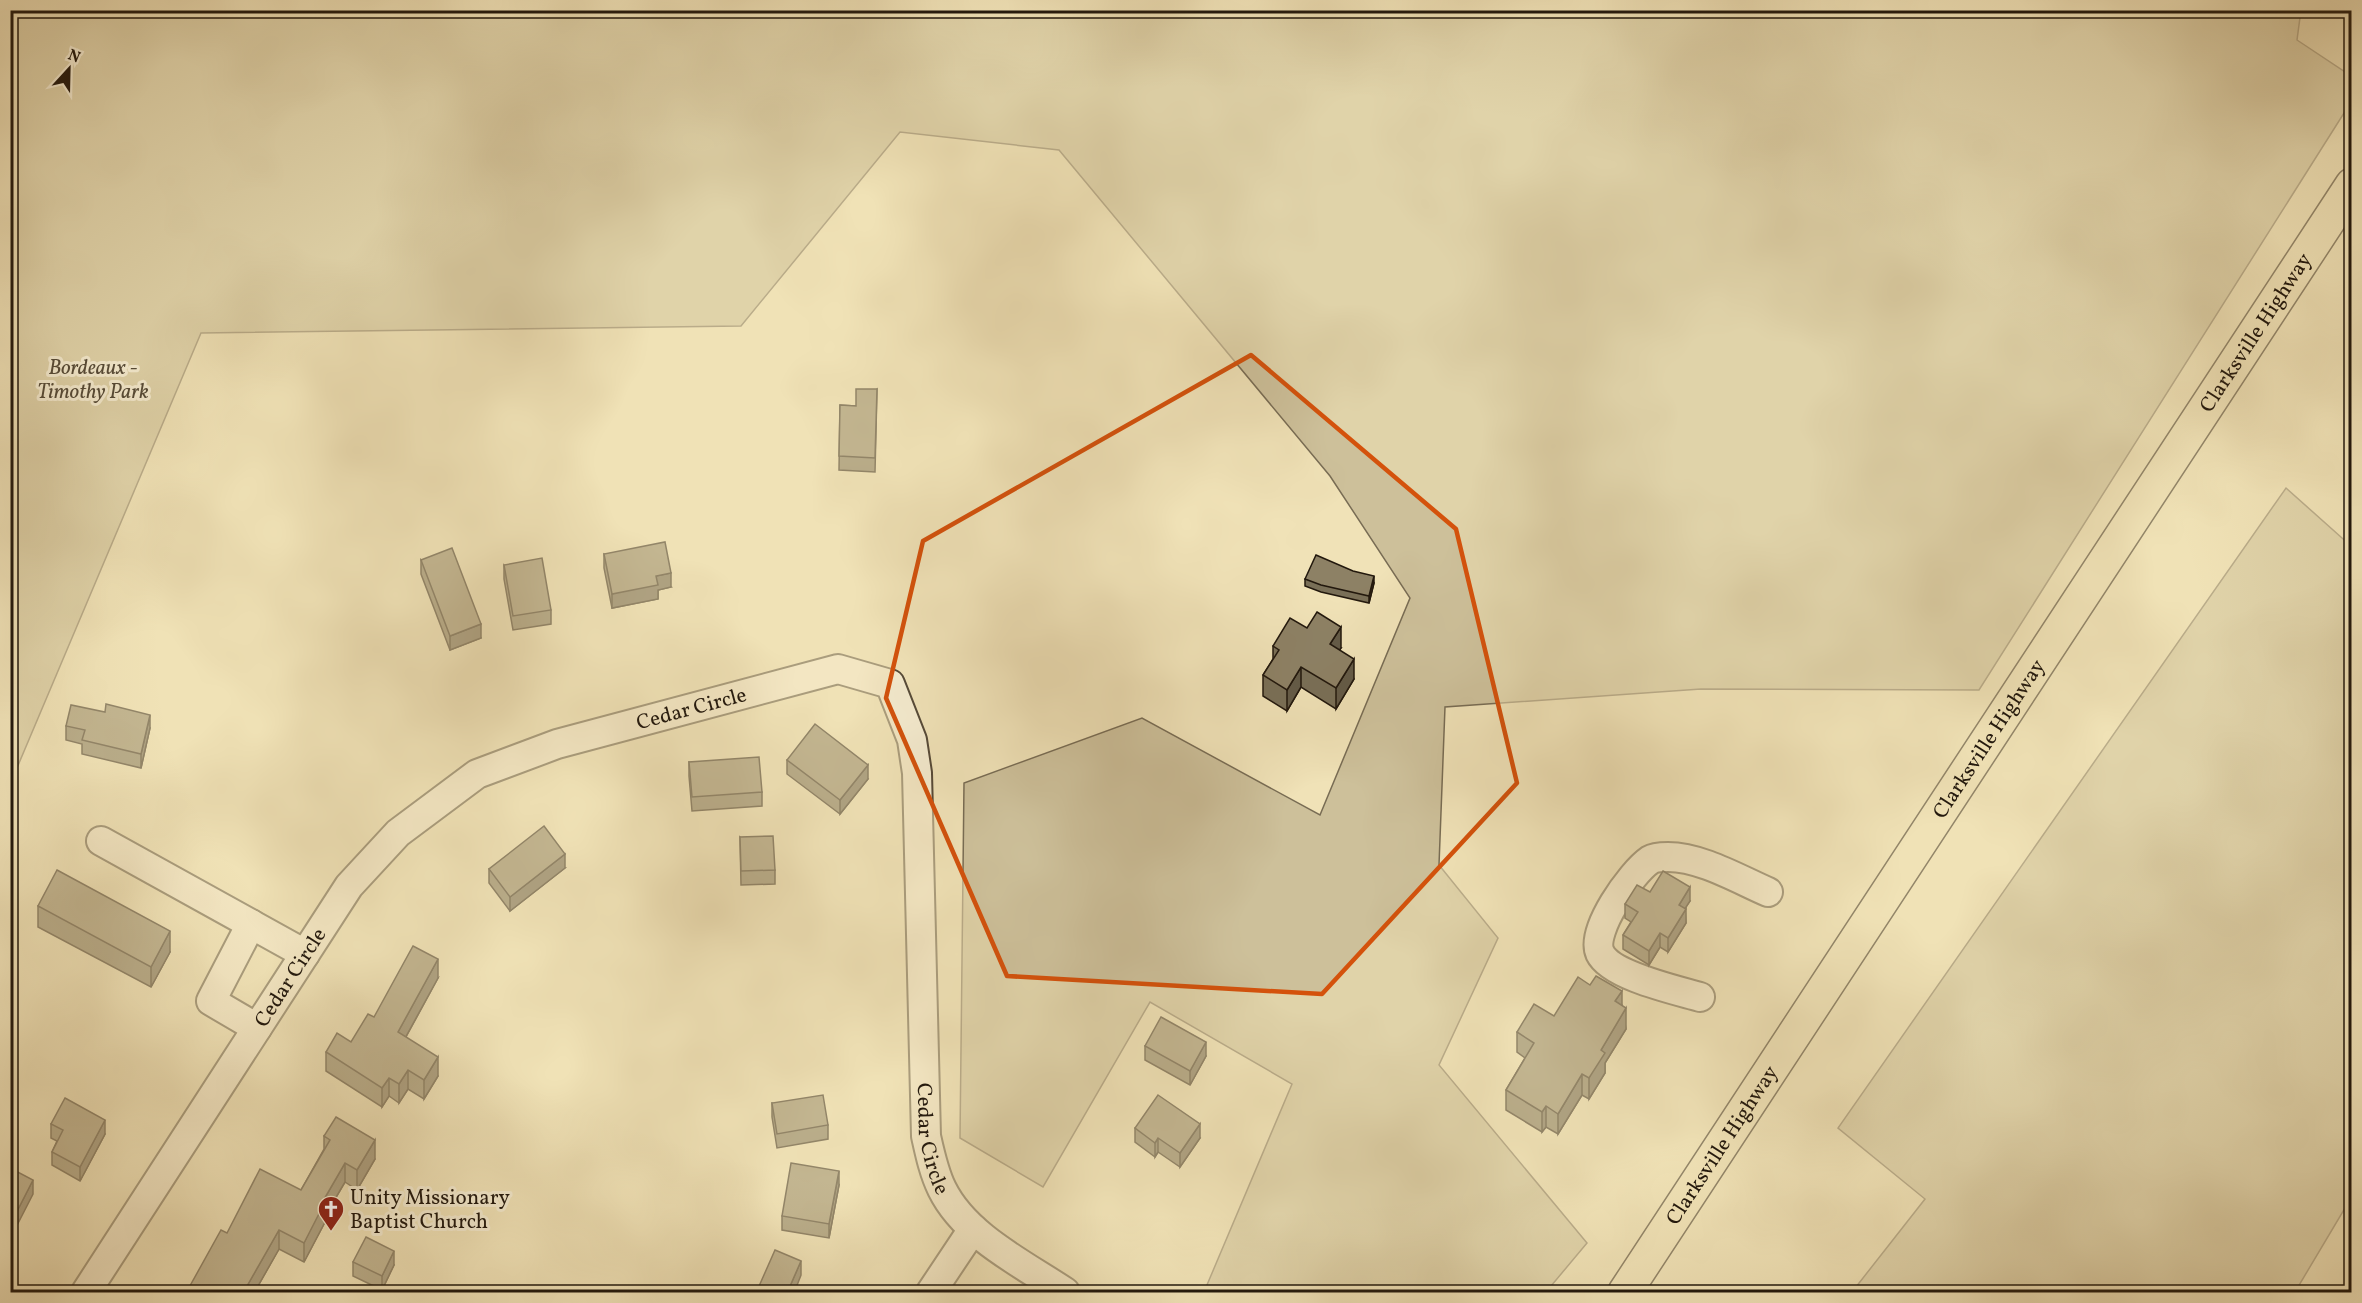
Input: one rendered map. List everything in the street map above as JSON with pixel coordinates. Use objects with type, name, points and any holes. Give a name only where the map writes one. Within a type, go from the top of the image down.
[{"type":"main road","name":"Clarksville Highway","points":[[1625,1293],[2352,185]]},
{"type":"street","name":"Cedar Circle","points":[[86,1293],[349,886],[398,833],[477,774],[557,744],[838,669],[890,684],[912,740],[917,773],[926,1136],[942,1189],[973,1229],[1065,1293]]},
{"type":"street","points":[[101,841],[304,954]]},
{"type":"street","points":[[1700,997],[1653,983],[1618,969],[1601,955],[1597,940],[1604,921],[1622,892],[1652,859],[1667,857],[1682,858],[1711,868],[1768,892]]},
{"type":"street","points":[[251,924],[211,1000],[257,1028]]},
{"type":"street","points":[[931,1293],[973,1229]]},
{"type":"highlighted area","points":[[1251,355],[1456,529],[1517,783],[1322,994],[1007,976],[886,698],[923,541]]},
{"type":"green space","name":"Bordeaux - Timothy Park","points":[[2301,10],[2297,40],[2351,76],[2351,102],[1979,690],[1701,689],[1445,707],[1439,865],[1498,938],[1439,1065],[1587,1243],[1546,1292],[1204,1292],[1292,1084],[1150,1002],[1043,1187],[960,1138],[964,783],[1142,718],[1320,815],[1410,598],[1330,476],[1059,150],[900,132],[741,326],[201,333],[11,782],[11,11]]},
{"type":"green space","points":[[2286,488],[2351,546],[2351,1198],[2295,1292],[1852,1292],[1925,1199],[1838,1128]]},
{"type":"building","points":[[856,389],[877,389],[875,458],[839,456],[840,405],[856,406]]},
{"type":"building","points":[[665,542],[671,573],[656,576],[658,585],[612,594],[604,554]]},
{"type":"building","points":[[452,548],[481,624],[450,636],[421,560]]},
{"type":"building","points":[[1316,555],[1353,571],[1374,576],[1369,596],[1305,579]]},
{"type":"building","points":[[542,558],[551,610],[513,616],[504,565]]},
{"type":"building","points":[[1317,612],[1341,627],[1330,644],[1354,659],[1336,688],[1301,667],[1287,690],[1263,675],[1279,650],[1273,646],[1290,618],[1307,628]]},
{"type":"building","points":[[106,704],[150,715],[141,754],[82,740],[85,730],[66,726],[71,705],[105,712]]},
{"type":"building","points":[[815,724],[868,765],[840,800],[787,760]]},
{"type":"building","points":[[759,757],[762,792],[692,797],[689,762]]},
{"type":"building","points":[[544,826],[565,854],[510,897],[489,869]]},
{"type":"building","points":[[773,836],[775,870],[741,871],[740,837]]},
{"type":"building","points":[[57,870],[170,931],[151,967],[38,906]]},
{"type":"building","points":[[1663,871],[1690,887],[1679,905],[1686,909],[1668,938],[1660,933],[1649,951],[1623,935],[1638,912],[1625,904],[1637,885],[1650,892]]},
{"type":"building","points":[[413,946],[438,959],[398,1032],[438,1057],[424,1080],[408,1070],[399,1084],[389,1078],[382,1088],[326,1052],[337,1033],[351,1042],[368,1014],[374,1017]]},
{"type":"building","points":[[1596,976],[1622,991],[1615,1001],[1626,1008],[1601,1050],[1605,1053],[1589,1078],[1582,1074],[1558,1114],[1546,1106],[1542,1112],[1506,1090],[1534,1043],[1517,1032],[1534,1004],[1554,1016],[1578,977],[1590,985]]},
{"type":"building","points":[[1161,1017],[1206,1042],[1190,1071],[1145,1046]]},
{"type":"building","points":[[823,1095],[828,1125],[777,1134],[772,1103]]},
{"type":"building","points":[[1158,1095],[1200,1124],[1180,1153],[1158,1138],[1155,1143],[1135,1128]]},
{"type":"building","points":[[65,1098],[105,1120],[80,1167],[52,1152],[63,1130],[51,1124]]},
{"type":"building","points":[[336,1117],[375,1140],[357,1170],[345,1163],[323,1201],[325,1202],[304,1243],[279,1230],[243,1293],[186,1293],[221,1230],[227,1233],[260,1169],[301,1190],[330,1140],[324,1136]]},
{"type":"building","points":[[791,1163],[839,1171],[829,1224],[782,1216]]},
{"type":"building","points":[[10,1168],[33,1180],[10,1225]]},
{"type":"building","points":[[366,1237],[394,1251],[382,1276],[353,1262]]},
{"type":"building","points":[[775,1250],[801,1261],[787,1293],[756,1293]]},
{"type":"place","name":"Unity Missionary Baptist Church","points":[[331,1232]]}]
